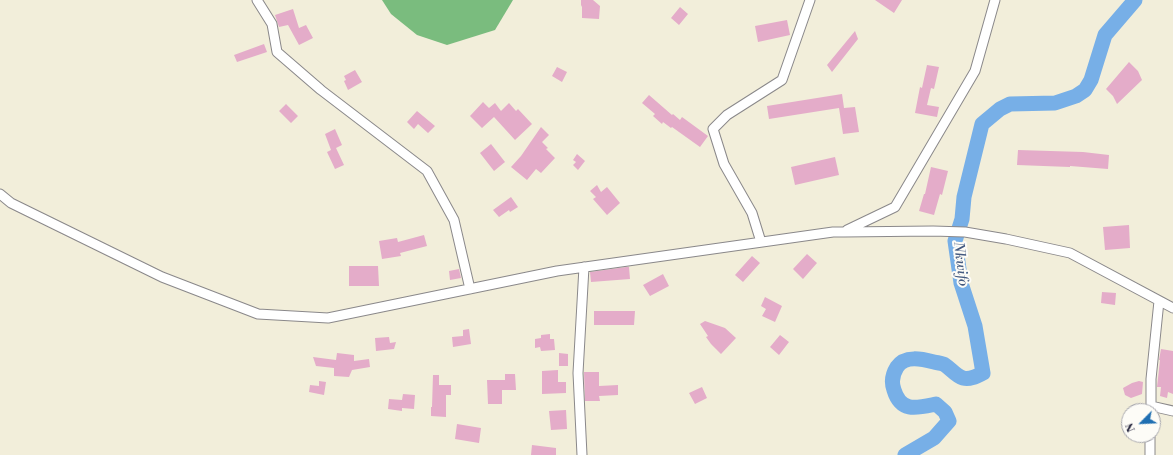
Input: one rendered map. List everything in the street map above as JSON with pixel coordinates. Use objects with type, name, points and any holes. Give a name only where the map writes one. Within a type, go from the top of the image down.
[{"type":"street","points":[[257,0],[272,24],[277,52],[321,90],[427,171],[454,220],[470,288]]},
{"type":"street","points":[[761,242],[752,213],[724,164],[712,129],[727,115],[782,80],[810,0]]},
{"type":"street","points":[[844,232],[895,207],[975,71],[995,0]]},
{"type":"street","points":[[0,194],[11,203],[162,277],[258,314],[328,318],[557,271],[833,232],[965,232],[1070,253],[1173,308]]},
{"type":"street","points":[[582,455],[578,373],[584,267]]},
{"type":"street","points":[[1151,403],[1151,379],[1159,301]]},
{"type":"street","points":[[1161,410],[1173,411]]},
{"type":"street","points":[[1150,443],[1150,455]]},
{"type":"green space","points":[[382,0],[513,0],[495,30],[447,45],[417,35],[391,14]]},
{"type":"building","points":[[581,0],[593,0],[600,6],[599,19],[582,18]]},
{"type":"building","points":[[875,0],[902,0],[894,13]]},
{"type":"building","points":[[680,7],[688,14],[679,25],[671,18]]},
{"type":"building","points":[[293,9],[299,28],[306,25],[313,38],[299,45],[288,25],[279,27],[275,15]]},
{"type":"building","points":[[787,20],[790,35],[758,42],[755,26]]},
{"type":"building","points":[[855,31],[858,39],[832,72],[827,65]]},
{"type":"building","points":[[264,44],[267,52],[237,62],[234,55]]},
{"type":"building","points":[[1129,62],[1138,71],[1142,80],[1117,104],[1113,96],[1106,89]]},
{"type":"building","points":[[927,65],[939,67],[934,89],[931,88],[927,105],[939,107],[937,117],[915,113],[920,87],[922,88]]},
{"type":"building","points":[[557,67],[567,72],[562,82],[552,76]]},
{"type":"building","points":[[355,70],[362,82],[348,90],[344,81],[346,80],[344,76]]},
{"type":"building","points":[[842,94],[844,108],[855,107],[859,132],[843,134],[839,108],[769,119],[767,106]]},
{"type":"building","points":[[649,95],[672,115],[673,114],[680,120],[682,117],[708,136],[700,147],[672,127],[671,128],[663,122],[662,124],[653,116],[655,114],[642,103]]},
{"type":"building","points":[[483,102],[489,108],[495,103],[501,111],[509,103],[516,111],[518,109],[532,124],[515,140],[494,117],[482,128],[470,116]]},
{"type":"building","points":[[286,104],[298,116],[291,123],[279,111]]},
{"type":"building","points":[[417,111],[435,126],[428,133],[418,124],[414,129],[407,122]]},
{"type":"building","points":[[541,127],[549,135],[542,142],[548,148],[546,149],[555,158],[541,173],[536,169],[527,180],[511,167],[521,156]]},
{"type":"building","points":[[335,129],[342,145],[336,148],[344,165],[335,169],[327,152],[331,150],[325,134]]},
{"type":"building","points":[[491,144],[505,162],[494,171],[480,153]]},
{"type":"building","points":[[1018,150],[1083,152],[1109,155],[1108,169],[1070,166],[1017,165]]},
{"type":"building","points":[[577,154],[585,161],[578,170],[573,165],[576,162],[573,160]]},
{"type":"building","points":[[835,157],[839,175],[795,185],[791,167]]},
{"type":"building","points":[[931,167],[948,171],[942,195],[940,194],[934,215],[919,211],[925,194]]},
{"type":"building","points":[[597,185],[601,192],[607,187],[620,203],[607,215],[593,199],[596,197],[590,191]]},
{"type":"building","points":[[511,197],[518,207],[510,212],[509,210],[499,217],[493,210]]},
{"type":"building","points":[[1129,225],[1130,248],[1105,250],[1103,227]]},
{"type":"building","points":[[424,235],[427,246],[400,253],[401,256],[382,259],[379,241],[397,238],[398,242]]},
{"type":"building","points":[[807,254],[817,263],[803,279],[793,269]]},
{"type":"building","points":[[752,256],[760,263],[743,282],[735,275]]},
{"type":"building","points":[[349,266],[378,266],[379,286],[349,286]]},
{"type":"building","points":[[629,267],[630,279],[591,282],[590,272]]},
{"type":"building","points":[[459,269],[461,278],[450,280],[449,271]]},
{"type":"building","points":[[663,274],[669,286],[650,296],[643,285]]},
{"type":"building","points":[[1102,292],[1116,293],[1115,305],[1101,303]]},
{"type":"building","points":[[765,297],[782,306],[775,322],[762,316],[766,309],[761,306]]},
{"type":"building","points":[[594,311],[635,311],[634,325],[594,325]]},
{"type":"building","points":[[705,321],[725,328],[736,338],[721,354],[706,337],[708,336],[700,324]]},
{"type":"building","points":[[469,329],[471,344],[453,347],[452,337],[463,336],[463,330]]},
{"type":"building","points":[[550,334],[550,339],[554,339],[555,350],[541,351],[540,347],[535,348],[535,339],[541,338],[541,335]]},
{"type":"building","points":[[780,335],[789,342],[779,355],[770,347]]},
{"type":"building","points":[[389,337],[390,343],[396,342],[394,349],[376,351],[375,338]]},
{"type":"building","points":[[1161,349],[1173,351],[1173,394],[1168,392],[1167,398],[1160,396],[1161,387],[1157,387]]},
{"type":"building","points":[[337,353],[354,355],[354,361],[369,359],[370,367],[352,370],[349,377],[334,376],[334,368],[316,366],[313,357],[336,360]]},
{"type":"building","points":[[559,353],[568,354],[568,366],[559,366]]},
{"type":"building","points":[[558,370],[558,382],[566,382],[566,393],[542,394],[542,371]]},
{"type":"building","points":[[584,372],[599,372],[599,386],[618,385],[618,395],[599,396],[600,401],[585,401]]},
{"type":"building","points":[[505,374],[515,374],[516,390],[502,390],[502,404],[488,404],[487,380],[505,380]]},
{"type":"building","points":[[433,375],[439,375],[439,385],[451,385],[451,395],[446,395],[446,417],[431,416]]},
{"type":"building","points":[[319,381],[326,382],[324,395],[309,392],[310,385],[319,386]]},
{"type":"building","points":[[1139,381],[1143,382],[1142,394],[1131,398],[1125,395],[1123,388]]},
{"type":"building","points":[[702,387],[707,398],[695,404],[689,393]]},
{"type":"building","points":[[403,394],[415,395],[414,409],[402,408],[402,411],[388,409],[389,399],[402,400]]},
{"type":"building","points":[[566,410],[567,429],[551,430],[549,411]]},
{"type":"building","points":[[457,424],[481,428],[479,443],[455,439]]},
{"type":"building","points":[[532,445],[556,448],[556,455],[531,455]]},
{"type":"waterway","name":"Nkwifo","points":[[905,455],[934,438],[949,421],[945,412],[936,404],[922,407],[910,407],[905,406],[901,402],[897,397],[892,384],[892,378],[900,363],[909,359],[941,363],[963,378],[973,377],[983,373],[975,326],[961,283],[955,241],[962,219],[964,197],[982,124],[1000,109],[1010,104],[1055,103],[1076,96],[1085,90],[1091,80],[1105,35],[1135,0]]}]
